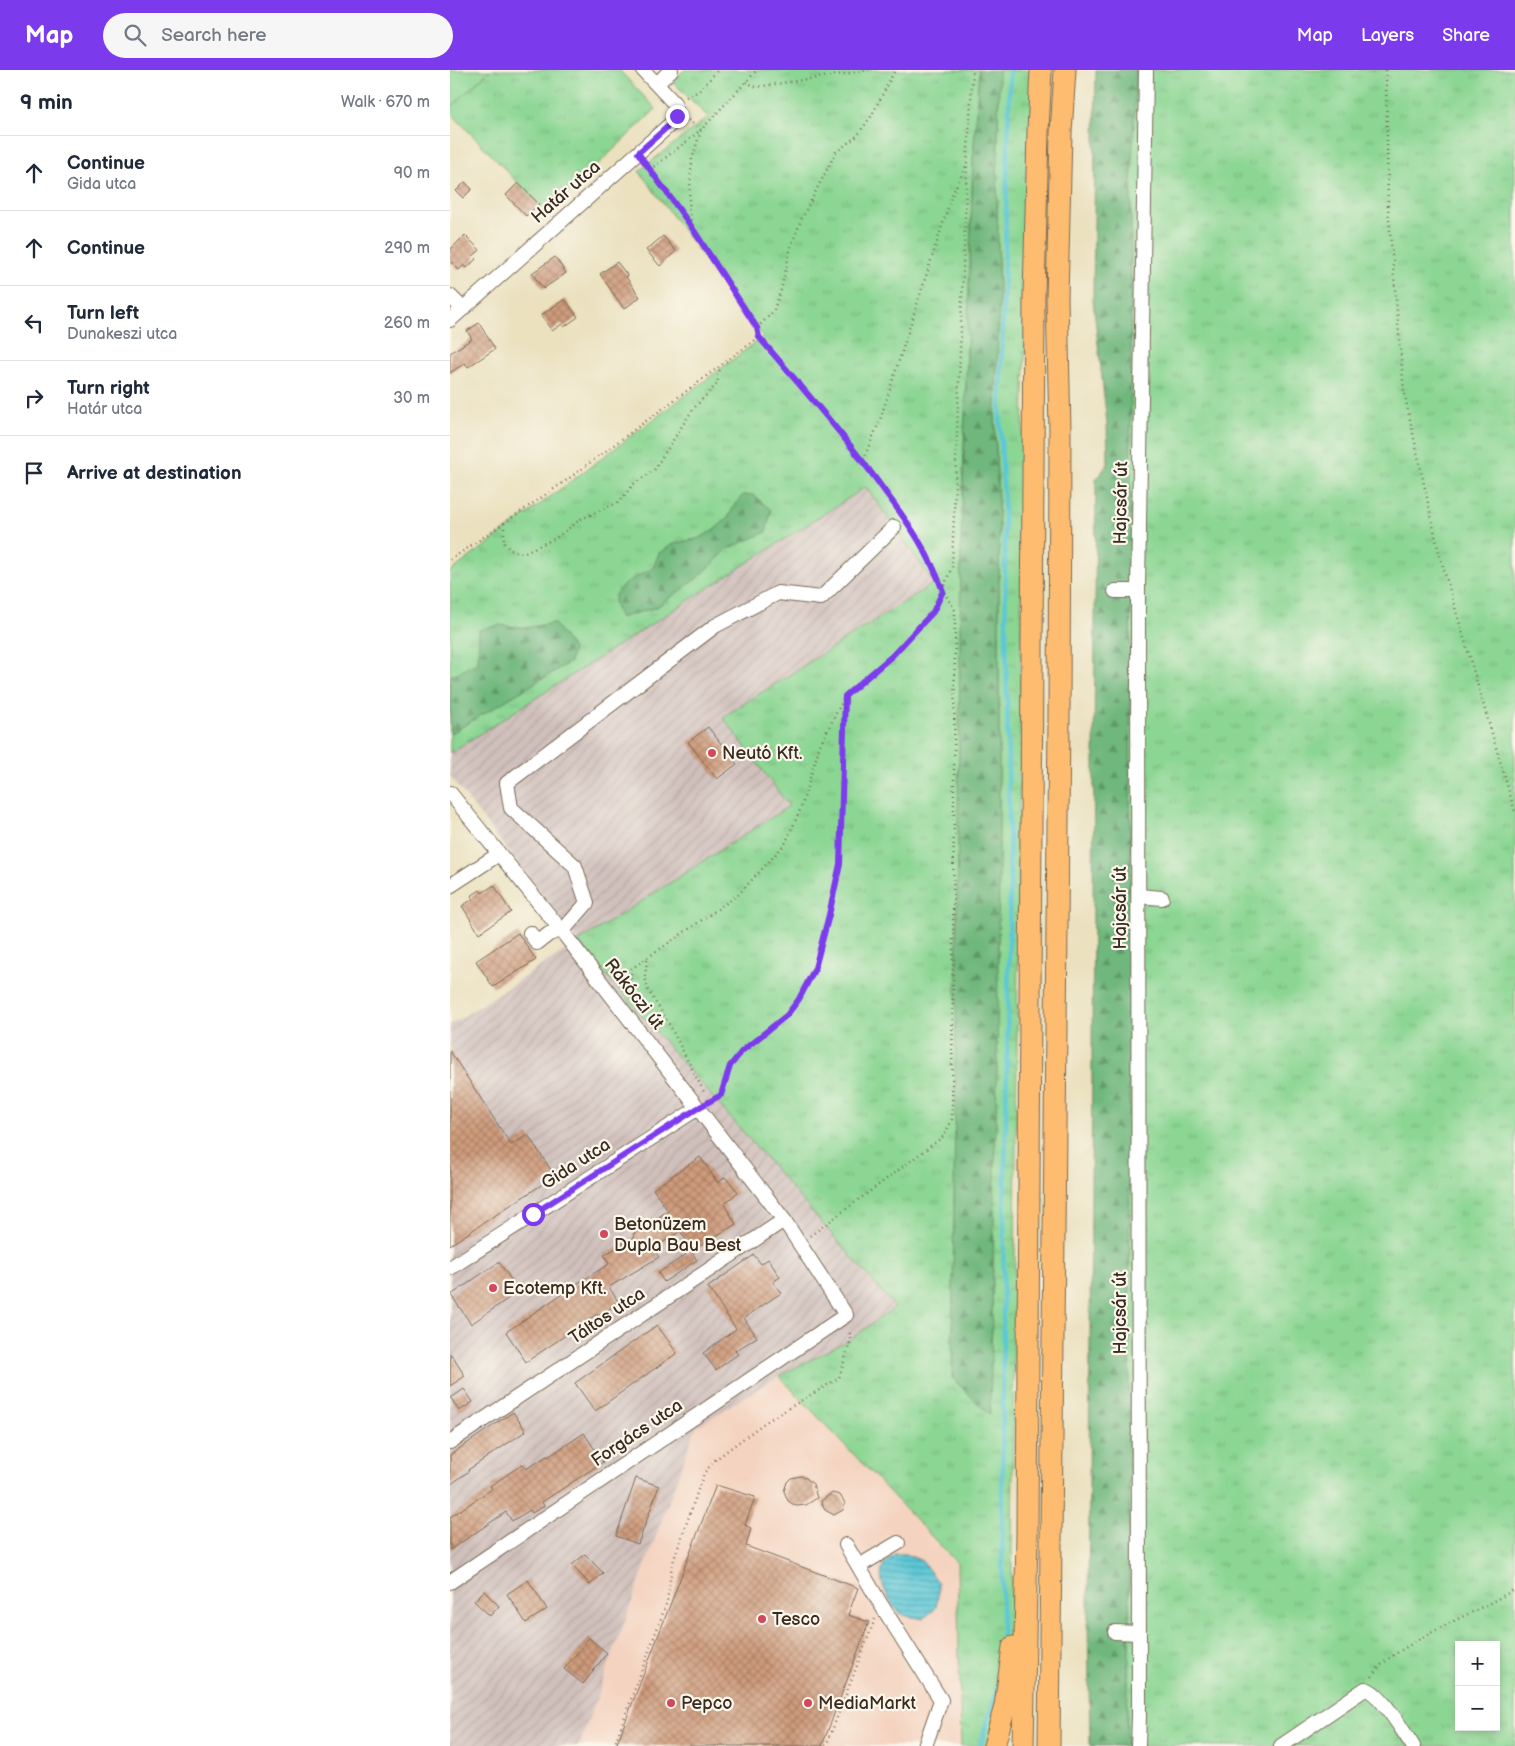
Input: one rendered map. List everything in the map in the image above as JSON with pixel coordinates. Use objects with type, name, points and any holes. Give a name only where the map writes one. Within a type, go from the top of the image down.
[{"type":"highway","points":[[1023,1746],[1027,1535],[1034,297],[1041,70]]},
{"type":"highway","points":[[1049,1746],[1059,721],[1060,431],[1057,298],[1061,132],[1065,70]]},
{"type":"highway","points":[[994,1746],[1005,1706],[1027,1535]]},
{"type":"street","points":[[643,70],[674,103]]},
{"type":"street","points":[[657,84],[671,70]]},
{"type":"street","name":"Hajcsár út","points":[[1138,1746],[1138,591],[1146,70]]},
{"type":"street","name":"Határ utca","points":[[450,320],[674,121],[677,116],[677,108],[674,103]]},
{"type":"street","points":[[450,296],[462,308]]},
{"type":"street","points":[[530,933],[537,943],[549,934],[566,927],[587,903],[575,866],[511,808],[507,783],[715,626],[778,593],[821,598],[894,526]]},
{"type":"street","points":[[1115,591],[1138,591]]},
{"type":"street","name":"Rákóczi út","points":[[450,793],[561,930],[784,1220],[846,1315]]},
{"type":"street","points":[[450,886],[499,854]]},
{"type":"street","points":[[1139,896],[1162,898]]},
{"type":"street","name":"Gida utca","points":[[450,1268],[698,1108]]},
{"type":"street","name":"Táltos utca","points":[[450,1442],[784,1220]]},
{"type":"street","name":"Forgács utca","points":[[450,1582],[846,1315]]},
{"type":"street","points":[[859,1566],[898,1543]]},
{"type":"street","points":[[846,1546],[941,1700],[925,1746]]},
{"type":"street","points":[[1115,1632],[1139,1633]]},
{"type":"street","points":[[1281,1746],[1365,1689],[1369,1690],[1381,1701],[1413,1746]]},
{"type":"path","points":[[674,103],[699,91],[718,70]]},
{"type":"path","points":[[650,170],[701,130],[757,70]]},
{"type":"path","points":[[746,82],[756,87],[869,70]]},
{"type":"path","points":[[757,328],[773,312],[781,290],[791,246],[802,218],[836,152],[857,136],[872,115],[895,70]]},
{"type":"path","points":[[631,1020],[631,969],[738,896],[785,844],[801,808],[820,745],[845,696],[892,656],[933,612],[952,567],[967,164],[973,70]]},
{"type":"path","points":[[1386,70],[1388,208],[1404,392],[1439,553],[1515,812]]},
{"type":"path","points":[[691,226],[689,200],[692,159],[701,130]]},
{"type":"path","points":[[638,153],[691,226],[757,328],[759,337],[863,460],[917,536],[935,567],[943,591],[956,610],[952,1119],[944,1136],[799,1243]]},
{"type":"path","points":[[863,460],[880,420],[952,194],[967,164]]},
{"type":"path","points":[[450,560],[564,482],[759,337]]},
{"type":"path","points":[[504,523],[504,543],[510,550],[522,553],[556,538],[581,519],[619,502],[634,484],[654,470],[692,409],[717,384],[720,366]]},
{"type":"path","points":[[647,958],[645,976],[648,990],[668,1022],[705,1092],[707,1103],[721,1095],[730,1066],[742,1051],[787,1015],[799,999],[815,968],[840,864],[845,696]]},
{"type":"path","points":[[614,1746],[666,1602],[672,1566],[704,1473],[716,1459],[764,1423],[839,1378],[851,1339],[846,1315]]},
{"type":"path","points":[[1365,1689],[1377,1668],[1389,1658],[1433,1631],[1515,1590]]},
{"type":"path","points":[[826,1746],[880,1603]]},
{"type":"shaded area","points":[[867,486],[934,583],[723,717],[790,806],[579,942],[895,1307],[851,1339],[779,1376],[696,1427],[579,1746],[450,1746],[450,1025],[578,942],[450,776],[450,753]]},
{"type":"shaded area","points":[[779,1376],[957,1563],[961,1746],[579,1746],[696,1427]]},
{"type":"green space","points":[[450,70],[490,70],[450,108]]},
{"type":"green space","points":[[490,70],[619,70],[656,109],[547,213],[450,112],[450,108]]},
{"type":"green space","points":[[684,70],[979,70],[973,160],[961,544],[959,801],[999,860],[999,530],[995,426],[999,299],[997,197],[999,70],[1034,70],[1023,425],[1011,1660],[988,1746],[961,1746],[957,1563],[779,1376],[851,1339],[895,1307],[578,942],[789,806],[723,717],[934,583],[866,487],[450,753],[450,572],[763,337],[639,171],[708,117],[673,82]]},
{"type":"green space","points":[[979,70],[999,70],[997,197],[999,299],[995,426],[999,530],[999,860],[990,1415],[952,1378],[961,544],[973,160]]},
{"type":"green space","points":[[1096,70],[1136,70],[1131,188],[1129,1649],[1126,1746],[1090,1746],[1088,1622],[1096,479],[1108,464],[1107,423],[1093,300]]},
{"type":"green space","points":[[1136,70],[1515,70],[1515,1746],[1126,1746],[1129,1649],[1131,188]]},
{"type":"green space","points":[[743,495],[753,495],[771,510],[766,532],[728,549],[699,577],[657,607],[620,618],[614,601],[616,594],[624,585],[653,568],[659,553],[673,544],[700,538],[715,529],[728,518],[735,504]]},
{"type":"green space","points":[[554,623],[573,649],[570,662],[450,734],[450,676],[478,663],[479,630],[500,625],[524,628]]},
{"type":"water","points":[[895,1554],[906,1554],[922,1561],[938,1582],[936,1608],[923,1619],[898,1612],[885,1590],[881,1573],[885,1563]]},
{"type":"building","points":[[465,182],[472,189],[463,198],[456,191]]},
{"type":"building","points":[[518,183],[539,204],[526,216],[506,195]]},
{"type":"building","points":[[465,235],[480,250],[473,256],[476,259],[467,268],[464,265],[459,270],[450,261],[450,250]]},
{"type":"building","points":[[663,236],[676,251],[660,266],[646,250]]},
{"type":"building","points":[[555,257],[566,273],[543,289],[532,273]]},
{"type":"building","points":[[617,262],[628,276],[626,277],[640,297],[624,309],[600,274]]},
{"type":"building","points":[[565,299],[578,317],[564,327],[562,324],[552,331],[541,315]]},
{"type":"building","points":[[479,323],[495,349],[468,367],[465,363],[450,373],[450,353],[472,339],[467,331]]},
{"type":"building","name":"Neutó Kft.","points":[[708,727],[737,764],[717,779],[688,742]]},
{"type":"building","points":[[494,885],[511,912],[479,933],[462,906],[473,899],[471,896],[480,890],[482,893]]},
{"type":"building","points":[[518,933],[536,960],[493,987],[476,961]]},
{"type":"building","points":[[450,1051],[511,1145],[528,1135],[555,1176],[450,1245]]},
{"type":"building","points":[[700,1157],[718,1183],[725,1177],[738,1192],[724,1204],[736,1224],[693,1250],[680,1231],[653,1249],[659,1257],[609,1287],[619,1303],[598,1316],[597,1314],[526,1362],[506,1332],[609,1264],[604,1255],[635,1237],[633,1234],[668,1211],[653,1189]]},
{"type":"building","points":[[691,1251],[697,1260],[664,1282],[658,1273]]},
{"type":"building","points":[[754,1255],[761,1264],[768,1259],[780,1277],[773,1282],[781,1293],[744,1318],[757,1337],[735,1351],[738,1354],[716,1370],[703,1353],[736,1329],[708,1287]]},
{"type":"building","points":[[499,1262],[519,1291],[471,1324],[451,1295]]},
{"type":"building","points":[[657,1325],[677,1353],[595,1411],[575,1383]]},
{"type":"building","points":[[450,1353],[465,1376],[450,1386]]},
{"type":"building","points":[[464,1389],[473,1402],[459,1411],[451,1398]]},
{"type":"building","points":[[513,1412],[526,1431],[468,1470],[450,1485],[450,1455]]},
{"type":"building","points":[[584,1433],[603,1462],[542,1502],[544,1506],[532,1513],[530,1510],[512,1521],[506,1512],[450,1550],[450,1517],[492,1489],[490,1486],[523,1464],[526,1469]]},
{"type":"building","points":[[801,1476],[813,1484],[817,1498],[806,1505],[796,1506],[788,1501],[784,1491],[787,1482],[791,1478]]},
{"type":"building","points":[[636,1478],[659,1486],[638,1544],[616,1536]]},
{"type":"building","name":"Tesco","points":[[716,1485],[755,1497],[745,1525],[751,1528],[746,1546],[858,1588],[848,1615],[869,1622],[822,1746],[616,1746]]},
{"type":"building","points":[[832,1493],[840,1495],[845,1503],[843,1510],[834,1515],[825,1510],[821,1501]]},
{"type":"building","points":[[585,1554],[603,1573],[590,1585],[572,1565]]},
{"type":"building","points":[[528,1580],[547,1609],[526,1623],[507,1594]]},
{"type":"building","points":[[484,1591],[499,1606],[490,1616],[474,1601]]},
{"type":"building","points":[[589,1638],[607,1653],[583,1684],[564,1669]]},
{"type":"waterway","points":[[1002,1656],[1003,1290],[1010,886],[1004,506],[1000,418],[1010,70]]},
{"type":"waterway","points":[[980,1746],[998,1686]]},
{"type":"place","name":"Neutó Kft.","points":[[712,753]]},
{"type":"place","name":"Betonüzem Dupla Bau Best","points":[[604,1234]]},
{"type":"place","name":"Ecotemp Kft.","points":[[493,1288]]},
{"type":"place","name":"Tesco","points":[[762,1619]]},
{"type":"place","name":"Pepco","points":[[671,1703]]},
{"type":"place","name":"MediaMarkt","points":[[808,1703]]},
{"type":"route","points":[[533,1214],[721,1095],[730,1066],[742,1051],[787,1015],[799,999],[815,968],[840,864],[845,696],[892,656],[933,612],[943,591],[935,567],[917,536],[863,460],[759,337],[757,328],[691,226],[638,153],[674,121],[677,116]]}]
